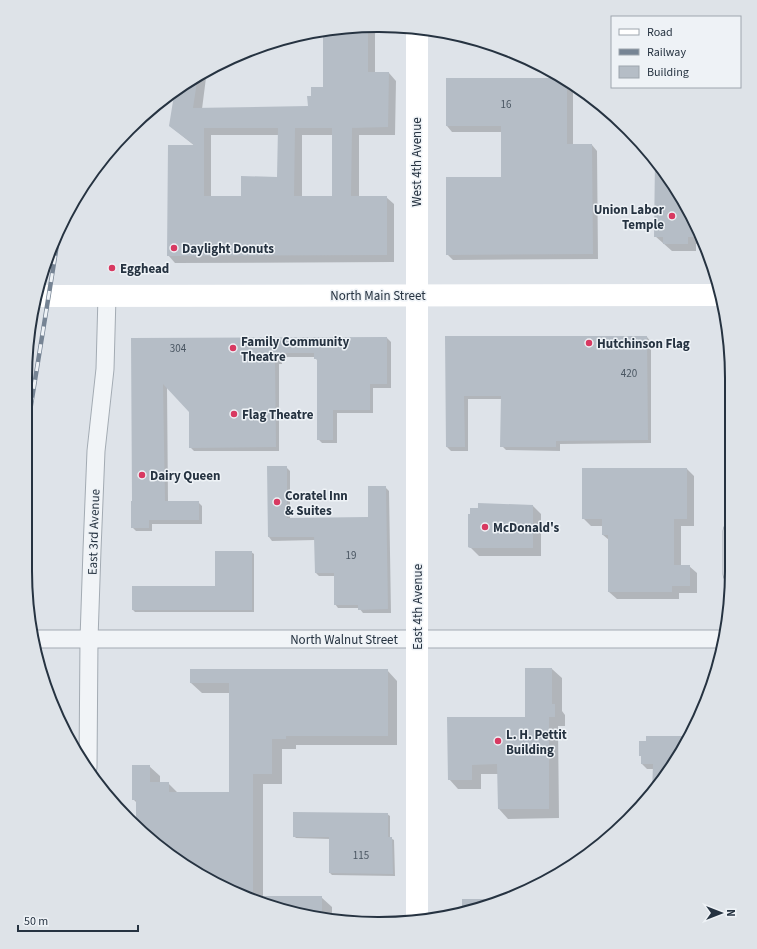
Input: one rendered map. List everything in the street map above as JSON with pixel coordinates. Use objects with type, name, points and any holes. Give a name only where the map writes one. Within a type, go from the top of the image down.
[{"type":"main road","name":"West 4th Avenue","points":[[416,295],[417,34]]},
{"type":"main road","name":"East 4th Avenue","points":[[416,295],[417,915]]},
{"type":"main road","name":"North Main Street","points":[[42,296],[714,295]]},
{"type":"street","name":"East 3rd Avenue","points":[[88,760],[89,639],[96,451],[105,369],[107,296]]},
{"type":"street","name":"North Walnut Street","points":[[39,639],[718,639]]},
{"type":"building","points":[[368,32],[368,72],[389,72],[388,127],[352,128],[351,196],[387,196],[387,255],[167,256],[168,145],[194,145],[169,126],[173,100],[197,83],[193,108],[308,106],[307,96],[311,96],[311,87],[323,87],[323,37]],"holes":[[[204,128],[278,128],[277,177],[241,176],[241,196],[204,196]],[[295,128],[332,128],[332,196],[294,196]]]},
{"type":"building","points":[[446,78],[552,78],[567,87],[567,144],[592,144],[593,254],[446,255],[446,177],[501,177],[501,126],[446,126]]},
{"type":"building","name":"Union Labor Temple","points":[[655,170],[679,205],[695,237],[688,237],[688,244],[663,244],[663,237],[654,237]]},
{"type":"building","points":[[445,336],[647,336],[648,440],[556,441],[556,447],[500,447],[501,396],[464,396],[465,447],[446,447]]},
{"type":"building","points":[[387,337],[387,384],[370,384],[370,410],[333,410],[333,440],[317,440],[317,359],[314,359],[314,353],[278,353],[278,360],[275,360],[276,447],[189,448],[189,412],[163,384],[165,501],[199,501],[199,520],[149,520],[149,528],[131,528],[131,338]]},
{"type":"building","points":[[267,466],[287,466],[287,518],[368,517],[368,486],[386,486],[388,609],[358,610],[358,605],[334,605],[334,573],[315,573],[314,537],[268,537]]},
{"type":"building","points":[[582,468],[687,468],[687,519],[674,519],[674,565],[690,565],[690,586],[672,586],[672,592],[608,592],[608,535],[602,535],[602,519],[582,519]]},
{"type":"building","points":[[478,503],[533,505],[533,548],[468,547],[468,514],[470,514],[470,508],[478,508]]},
{"type":"building","points":[[215,551],[252,551],[252,610],[132,610],[132,586],[215,586]]},
{"type":"building","name":"L. H. Pettit Building","points":[[525,668],[552,668],[552,704],[555,704],[555,717],[549,717],[549,809],[498,809],[497,764],[472,765],[472,780],[448,780],[447,717],[525,717]]},
{"type":"building","points":[[190,669],[388,669],[388,736],[286,736],[286,739],[272,739],[272,774],[253,774],[253,894],[205,871],[186,859],[136,819],[136,800],[132,800],[132,765],[150,765],[150,782],[169,782],[169,792],[229,792],[229,683],[190,683]]},
{"type":"building","points":[[646,736],[683,736],[667,763],[652,782],[653,764],[641,764],[641,756],[639,756],[639,741],[646,741]]},
{"type":"building","points":[[293,812],[388,813],[388,837],[392,837],[393,874],[329,873],[329,837],[293,837]]},
{"type":"building","points":[[259,896],[322,896],[322,912],[289,905]]},
{"type":"building","points":[[462,899],[490,899],[468,905],[462,906]]},
{"type":"railway","points":[[32,399],[56,252]]},
{"type":"place","name":"Union Labor Temple","points":[[672,216]]},
{"type":"place","name":"Daylight Donuts","points":[[174,248]]},
{"type":"place","name":"Egghead","points":[[112,268]]},
{"type":"place","name":"Hutchinson Flag","points":[[589,343]]},
{"type":"place","name":"Family Community Theatre","points":[[233,348]]},
{"type":"place","name":"Flag Theatre","points":[[234,414]]},
{"type":"place","name":"Dairy Queen","points":[[142,475]]},
{"type":"place","name":"Coratel Inn & Suites","points":[[277,502]]},
{"type":"place","name":"McDonald's","points":[[485,527]]},
{"type":"place","name":"L. H. Pettit Building","points":[[498,741]]}]
